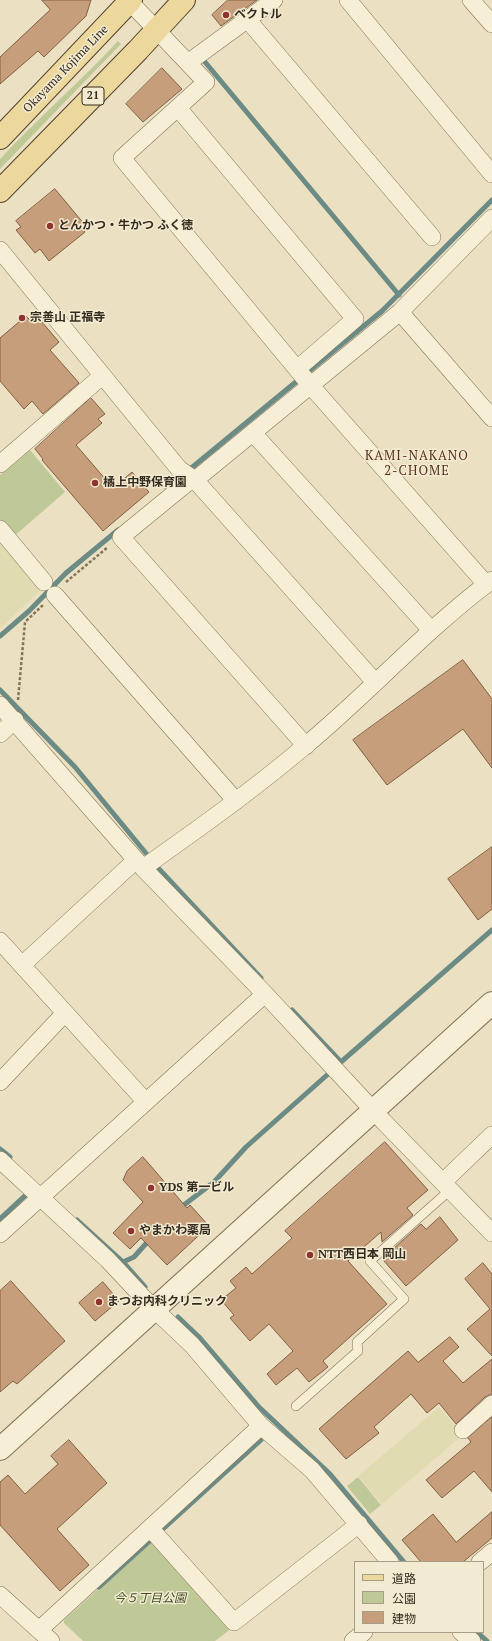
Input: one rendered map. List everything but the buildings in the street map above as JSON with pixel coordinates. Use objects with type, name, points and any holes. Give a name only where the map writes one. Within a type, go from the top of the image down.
[{"type":"main road","name":"21","points":[[0,191],[157,30],[184,0]]},
{"type":"main road","name":"Okayama Kojima Line","points":[[0,138],[130,1]]},
{"type":"street","points":[[189,62],[274,0]]},
{"type":"street","points":[[348,0],[492,174]]},
{"type":"street","points":[[471,0],[492,24]]},
{"type":"street","points":[[22,966],[146,863],[236,802],[306,746],[431,630],[489,582],[304,377],[122,158],[206,82],[189,62],[130,1]]},
{"type":"street","points":[[247,19],[432,236]]},
{"type":"street","points":[[178,108],[355,319],[253,433],[188,475]]},
{"type":"street","points":[[304,377],[400,312],[492,218]]},
{"type":"street","points":[[0,250],[102,376],[188,475],[375,682]]},
{"type":"street","points":[[400,312],[492,418]]},
{"type":"street","points":[[0,464],[102,376]]},
{"type":"street","points":[[253,433],[431,630]]},
{"type":"street","points":[[188,475],[187,483],[121,536],[306,746]]},
{"type":"street","points":[[0,530],[236,802]]},
{"type":"street","points":[[0,705],[373,1110],[492,1233]]},
{"type":"street","points":[[0,734],[14,720]]},
{"type":"street","points":[[0,941],[146,1102]]},
{"type":"street","points":[[0,1234],[39,1193],[146,1102],[265,994]]},
{"type":"street","points":[[0,1449],[492,1003]]},
{"type":"street","points":[[0,1082],[65,1013]]},
{"type":"street","points":[[446,1186],[492,1135]]},
{"type":"street","points":[[0,1160],[39,1193],[108,1260],[154,1309],[192,1345],[261,1426],[312,1470],[389,1561]]},
{"type":"street","points":[[463,1430],[492,1404]]},
{"type":"street","points":[[0,1594],[45,1636],[154,1533],[261,1426]]},
{"type":"street","points":[[154,1533],[234,1622],[359,1524]]},
{"type":"street","points":[[481,1561],[492,1552]]},
{"type":"street","points":[[353,1641],[363,1633]]},
{"type":"street","points":[[462,1633],[472,1641]]},
{"type":"lane","points":[[296,1406],[358,1351],[357,1342],[404,1299],[370,1261],[446,1186]]},
{"type":"shaded area","points":[[0,540],[42,589],[0,629]]},
{"type":"shaded area","points":[[439,1407],[463,1435],[382,1504],[358,1476]]},
{"type":"green space","points":[[118,41],[121,44],[0,169],[0,159]]},
{"type":"green space","points":[[30,450],[65,492],[12,538],[0,524],[0,475]]},
{"type":"green space","points":[[358,1477],[381,1505],[370,1514],[347,1486]]},
{"type":"green space","name":"今５丁目公園","points":[[150,1542],[155,1543],[232,1628],[215,1641],[83,1641],[64,1623],[64,1620]]},
{"type":"waterway","points":[[205,62],[399,295]]},
{"type":"waterway","points":[[167,488],[382,311],[492,200]]},
{"type":"waterway","points":[[0,636],[29,611],[66,573],[118,530]]},
{"type":"waterway","points":[[0,690],[75,767],[159,869],[261,978]]},
{"type":"waterway","points":[[292,1010],[341,1062],[492,930]]},
{"type":"waterway","points":[[180,1208],[214,1182],[246,1147],[327,1075]]},
{"type":"waterway","points":[[0,1149],[10,1157]]},
{"type":"waterway","points":[[0,1219],[30,1191]]},
{"type":"waterway","points":[[77,1220],[123,1262],[145,1287]]},
{"type":"waterway","points":[[123,1262],[134,1257],[151,1238]]},
{"type":"waterway","points":[[178,1317],[200,1338],[259,1407],[330,1474],[403,1561]]},
{"type":"waterway","points":[[99,1587],[261,1440]]},
{"type":"waterway","points":[[478,1633],[487,1641]]},
{"type":"place","name":"ベクトル","points":[[226,15]]},
{"type":"place","name":"とんかつ・牛かつ ふく徳","points":[[50,226]]},
{"type":"place","name":"宗善山 正福寺","points":[[22,318]]},
{"type":"place","name":"橘上中野保育園","points":[[95,483]]},
{"type":"place","name":"YDS 第一ビル","points":[[151,1188]]},
{"type":"place","name":"やまかわ薬局","points":[[131,1231]]},
{"type":"place","name":"NTT西日本 岡山","points":[[310,1255]]},
{"type":"place","name":"まつお内科クリニック","points":[[99,1302]]},
{"type":"district","name":"KAMI-NAKANO 2-CHOME","points":[[417,464]]}]
